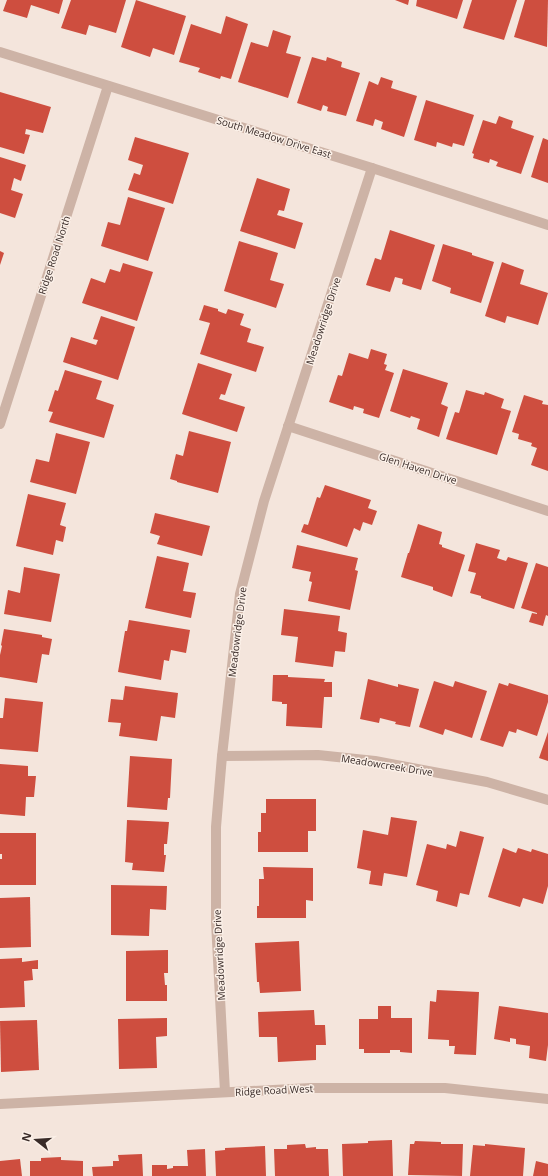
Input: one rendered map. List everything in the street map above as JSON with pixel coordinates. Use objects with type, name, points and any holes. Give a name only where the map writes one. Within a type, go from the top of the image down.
[{"type":"street","name":"South Meadow Drive East","points":[[0,52],[372,168],[548,225]]},
{"type":"street","name":"Ridge Road North","points":[[0,424],[108,86]]},
{"type":"street","name":"Meadowridge Drive","points":[[225,1092],[216,922],[216,827],[222,756],[240,594],[264,501],[372,168]]},
{"type":"street","name":"Glen Haven Drive","points":[[288,426],[548,511]]},
{"type":"street","name":"Meadowcreek Drive","points":[[222,756],[318,755],[375,761],[486,782],[548,800]]},
{"type":"street","name":"Ridge Road West","points":[[0,1104],[311,1088],[445,1088],[548,1099]]},
{"type":"building","points":[[7,0],[63,0],[59,14],[31,5],[27,18],[3,11]]},
{"type":"building","points":[[71,0],[126,0],[116,33],[89,25],[86,35],[61,28]]},
{"type":"building","points":[[136,0],[186,16],[174,55],[153,48],[150,57],[121,47]]},
{"type":"building","points":[[395,0],[409,0],[408,5]]},
{"type":"building","points":[[417,0],[463,0],[457,19],[416,6]]},
{"type":"building","points":[[472,0],[517,0],[504,40],[463,28]]},
{"type":"building","points":[[525,0],[548,0],[547,47],[514,37]]},
{"type":"building","points":[[226,16],[248,24],[231,79],[221,76],[220,79],[198,72],[200,68],[179,62],[191,24],[221,34]]},
{"type":"building","points":[[273,30],[291,36],[286,53],[301,57],[288,98],[238,82],[251,42],[268,47]]},
{"type":"building","points":[[312,57],[326,61],[327,57],[342,62],[341,67],[360,73],[346,116],[327,111],[328,107],[323,105],[321,111],[297,103]]},
{"type":"building","points":[[381,77],[393,81],[391,88],[417,96],[404,137],[381,129],[383,122],[375,119],[373,126],[356,121],[369,81],[378,85]]},
{"type":"building","points":[[0,92],[51,107],[43,133],[26,129],[25,134],[30,135],[24,154],[0,147]]},
{"type":"building","points":[[426,100],[474,115],[464,146],[453,143],[452,147],[437,142],[436,147],[414,140]]},
{"type":"building","points":[[499,116],[513,121],[511,128],[534,136],[521,174],[496,166],[498,162],[490,159],[489,163],[473,158],[474,154],[472,153],[483,120],[496,124]]},
{"type":"building","points":[[135,137],[189,153],[173,204],[128,190],[134,173],[140,175],[143,165],[128,160]]},
{"type":"building","points":[[543,138],[548,140],[548,183],[531,177]]},
{"type":"building","points":[[0,157],[26,165],[21,181],[14,178],[11,190],[23,194],[15,218],[0,213]]},
{"type":"building","points":[[257,178],[290,189],[284,211],[279,210],[277,215],[303,223],[295,249],[240,231]]},
{"type":"building","points":[[128,197],[165,208],[148,261],[101,246],[108,222],[120,225]]},
{"type":"building","points":[[390,230],[435,245],[421,290],[402,284],[403,279],[395,277],[390,292],[366,285],[375,258],[381,260]]},
{"type":"building","points":[[239,241],[278,253],[270,280],[284,284],[276,308],[224,291]]},
{"type":"building","points":[[443,244],[494,262],[481,303],[450,293],[451,288],[432,281]]},
{"type":"building","points":[[0,251],[4,253],[0,265]]},
{"type":"building","points":[[502,262],[524,270],[520,284],[548,293],[538,325],[507,316],[505,323],[485,316]]},
{"type":"building","points":[[123,263],[153,272],[137,321],[82,303],[91,278],[105,283],[110,269],[120,272]]},
{"type":"building","points":[[204,305],[218,309],[218,311],[226,314],[228,309],[244,314],[240,325],[251,329],[247,342],[264,347],[256,372],[200,354],[210,323],[199,320]]},
{"type":"building","points":[[101,316],[135,327],[118,380],[63,362],[71,337],[96,345],[98,340],[93,339]]},
{"type":"building","points":[[371,349],[387,354],[384,364],[387,365],[385,370],[394,373],[379,418],[363,413],[364,409],[354,406],[353,410],[329,402],[338,375],[342,376],[349,353],[368,359]]},
{"type":"building","points":[[198,363],[232,374],[225,395],[221,394],[219,399],[245,407],[237,432],[182,414]]},
{"type":"building","points":[[403,369],[448,383],[441,404],[448,407],[439,437],[417,429],[420,419],[411,416],[410,418],[390,411]]},
{"type":"building","points":[[65,370],[102,381],[96,399],[114,405],[104,438],[49,422],[53,412],[48,411],[55,390],[58,391]]},
{"type":"building","points":[[466,390],[484,395],[485,392],[504,399],[501,408],[511,411],[497,455],[446,439],[455,412],[459,413]]},
{"type":"building","points":[[524,395],[543,401],[542,404],[548,405],[548,471],[531,465],[537,448],[531,446],[532,443],[518,439],[519,434],[512,432]]},
{"type":"building","points":[[189,431],[231,442],[218,493],[170,479],[176,454],[183,456]]},
{"type":"building","points":[[56,433],[90,442],[76,494],[30,482],[36,459],[49,462]]},
{"type":"building","points":[[325,485],[371,500],[368,508],[377,511],[372,525],[363,522],[360,531],[354,528],[347,547],[301,532],[304,524],[308,525],[317,497],[320,498]]},
{"type":"building","points":[[28,494],[66,503],[60,525],[66,527],[63,542],[56,540],[53,555],[16,546]]},
{"type":"building","points":[[155,513],[210,526],[202,556],[157,544],[160,536],[150,533]]},
{"type":"building","points":[[418,524],[442,532],[439,544],[442,545],[442,547],[465,555],[452,597],[433,590],[433,587],[401,577]]},
{"type":"building","points":[[476,543],[500,550],[497,558],[506,561],[508,557],[528,563],[514,609],[470,593],[476,573],[468,571]]},
{"type":"building","points":[[297,545],[358,558],[355,570],[358,571],[350,610],[308,601],[312,582],[309,581],[311,572],[292,568]]},
{"type":"building","points":[[157,556],[189,563],[183,591],[196,593],[191,618],[145,608]]},
{"type":"building","points":[[536,563],[548,567],[548,616],[546,615],[543,626],[529,622],[532,613],[537,613],[521,608]]},
{"type":"building","points":[[24,567],[60,574],[51,622],[4,614],[8,590],[20,593]]},
{"type":"building","points":[[284,609],[340,616],[338,631],[347,633],[345,652],[335,651],[333,667],[295,662],[298,637],[281,635]]},
{"type":"building","points":[[129,620],[190,630],[186,653],[171,650],[169,661],[164,660],[161,680],[118,672],[125,631],[127,631]]},
{"type":"building","points":[[4,629],[42,635],[42,637],[52,639],[49,655],[42,654],[37,683],[0,677],[0,655]]},
{"type":"building","points":[[273,675],[325,679],[324,682],[332,682],[332,697],[324,697],[322,728],[286,726],[287,704],[272,701]]},
{"type":"building","points":[[368,679],[398,687],[398,684],[419,689],[410,727],[395,724],[396,722],[380,718],[379,723],[360,719]]},
{"type":"building","points":[[434,681],[453,687],[455,681],[487,691],[472,738],[445,729],[443,735],[419,727]]},
{"type":"building","points":[[499,683],[508,686],[509,683],[548,695],[548,702],[537,736],[517,729],[516,733],[509,731],[503,747],[480,740]]},
{"type":"building","points":[[125,686],[178,693],[175,718],[161,716],[157,741],[119,736],[121,723],[108,722],[111,699],[123,700]]},
{"type":"building","points":[[5,698],[43,702],[38,752],[0,749],[0,718],[3,718]]},
{"type":"building","points":[[548,732],[548,761],[539,758]]},
{"type":"building","points":[[130,756],[172,759],[170,798],[168,798],[167,810],[127,807]]},
{"type":"building","points":[[0,764],[28,766],[28,776],[36,776],[34,797],[26,797],[25,816],[0,814]]},
{"type":"building","points":[[266,799],[316,799],[316,831],[308,831],[308,852],[258,852],[258,832],[261,832],[261,813],[266,813]]},
{"type":"building","points":[[391,817],[417,821],[407,877],[384,873],[382,886],[369,884],[371,871],[357,868],[363,830],[388,835]]},
{"type":"building","points":[[127,820],[169,822],[167,844],[164,844],[164,855],[166,855],[164,872],[132,870],[133,863],[125,862]]},
{"type":"building","points":[[460,831],[484,837],[469,895],[460,893],[457,907],[436,901],[438,891],[416,885],[427,844],[446,849],[447,844],[456,847]]},
{"type":"building","points":[[0,833],[36,833],[36,885],[0,885],[0,859],[2,859],[2,854],[0,854]]},
{"type":"building","points":[[503,848],[516,853],[518,848],[531,852],[532,849],[548,854],[548,886],[543,904],[523,898],[520,907],[488,897]]},
{"type":"building","points":[[263,867],[313,868],[313,901],[306,900],[306,918],[257,918],[257,906],[259,906],[259,879],[264,879]]},
{"type":"building","points":[[111,885],[167,886],[166,910],[150,909],[149,936],[111,935]]},
{"type":"building","points":[[30,897],[31,947],[0,948],[0,898]]},
{"type":"building","points":[[299,941],[301,991],[260,993],[259,982],[257,982],[255,943]]},
{"type":"building","points":[[168,950],[168,973],[164,973],[165,985],[167,985],[167,1001],[126,1001],[126,951]]},
{"type":"building","points":[[22,958],[22,962],[38,960],[38,969],[32,969],[33,980],[24,981],[25,1007],[0,1008],[0,959]]},
{"type":"building","points":[[437,990],[479,992],[476,1055],[454,1054],[455,1046],[449,1046],[449,1040],[428,1039],[430,1001],[436,1002]]},
{"type":"building","points":[[378,1006],[391,1006],[391,1018],[412,1018],[412,1053],[400,1052],[400,1050],[390,1050],[390,1053],[364,1053],[364,1049],[359,1049],[359,1019],[378,1019]]},
{"type":"building","points":[[499,1006],[548,1013],[548,1045],[546,1061],[529,1058],[530,1046],[516,1044],[516,1039],[510,1038],[510,1042],[494,1039]]},
{"type":"building","points":[[314,1010],[315,1025],[325,1025],[326,1045],[316,1045],[316,1060],[278,1062],[277,1037],[259,1037],[258,1012]]},
{"type":"building","points":[[167,1018],[167,1036],[156,1037],[157,1068],[119,1069],[118,1019]]},
{"type":"building","points":[[37,1020],[39,1070],[1,1072],[0,1021]]},
{"type":"building","points":[[392,1140],[393,1176],[343,1176],[342,1144]]},
{"type":"building","points":[[415,1141],[441,1142],[441,1144],[463,1144],[462,1176],[408,1175],[410,1144],[414,1144]]},
{"type":"building","points":[[305,1144],[306,1148],[316,1147],[316,1149],[328,1149],[329,1176],[275,1176],[274,1149],[287,1149],[287,1145]]},
{"type":"building","points":[[485,1144],[525,1148],[523,1176],[470,1176],[473,1145],[485,1146]]},
{"type":"building","points":[[265,1146],[266,1176],[216,1176],[215,1151],[225,1150],[225,1148]]},
{"type":"building","points":[[205,1149],[206,1176],[152,1176],[152,1165],[167,1165],[167,1169],[173,1168],[173,1166],[188,1166],[187,1150]]},
{"type":"building","points":[[142,1154],[143,1176],[93,1176],[92,1167],[113,1166],[113,1161],[119,1161],[118,1155]]},
{"type":"building","points":[[61,1157],[61,1160],[83,1161],[83,1176],[30,1176],[30,1161],[41,1161],[41,1158]]},
{"type":"building","points":[[20,1159],[22,1176],[0,1176],[0,1161]]},
{"type":"building","points":[[536,1161],[548,1164],[548,1176],[533,1176]]}]
